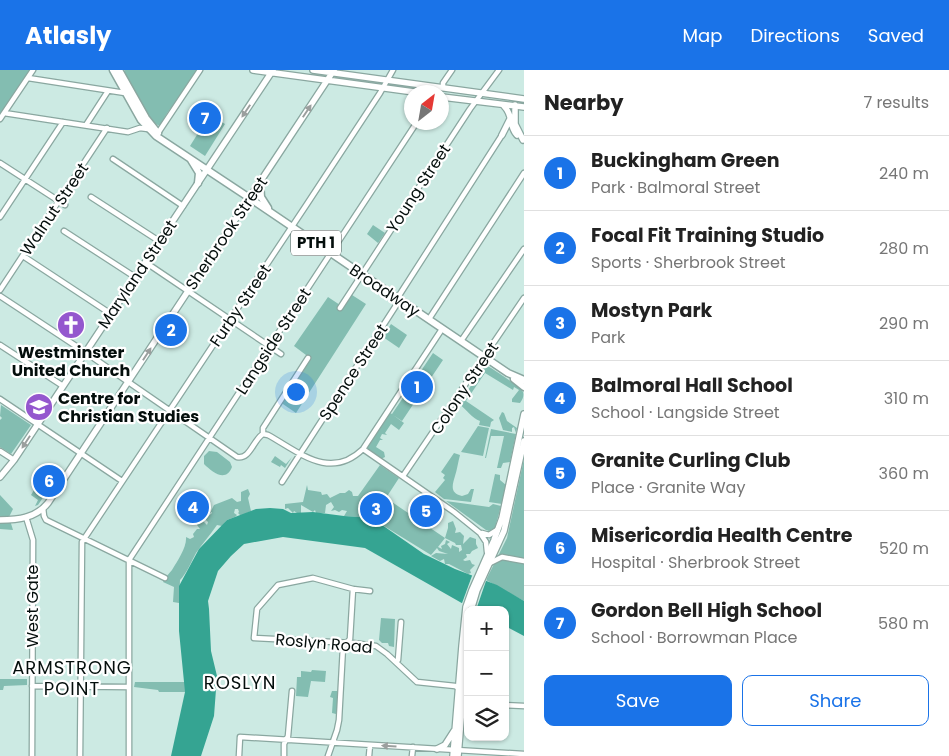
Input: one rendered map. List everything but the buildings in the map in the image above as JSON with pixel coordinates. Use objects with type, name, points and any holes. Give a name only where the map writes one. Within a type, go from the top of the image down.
[{"type":"highway","name":"Broadway","points":[[113,70],[141,120],[149,130],[442,329],[508,373],[524,380]]},
{"type":"highway","name":"Broadway","points":[[121,71],[146,118],[164,139]]},
{"type":"highway","points":[[189,157],[198,172],[198,183]]},
{"type":"highway","points":[[260,183],[261,197],[270,211]]},
{"type":"highway","name":"Broadway","points":[[508,373],[524,386]]},
{"type":"main road","points":[[253,70],[272,71],[404,91]]},
{"type":"main road","points":[[313,70],[333,71],[422,85]]},
{"type":"main road","name":"Maryland Street","points":[[0,477],[14,460],[272,71]]},
{"type":"main road","name":"Sherbrook Street","points":[[0,520],[26,518],[43,508],[128,383],[333,71]]},
{"type":"main road","points":[[449,89],[524,99]]},
{"type":"main road","points":[[449,98],[524,107]]},
{"type":"main road","points":[[509,98],[516,107],[515,124],[524,140]]},
{"type":"main road","points":[[504,106],[510,112],[512,128],[524,140]]},
{"type":"main road","points":[[502,134],[511,117]]},
{"type":"main road","points":[[502,134],[508,132],[516,134]]},
{"type":"main road","points":[[472,606],[506,502],[524,414]]},
{"type":"main road","points":[[456,753],[464,690],[463,631],[465,612],[470,595],[504,531],[524,441]]},
{"type":"main road","points":[[456,753],[455,729],[464,690]]},
{"type":"main road","points":[[437,749],[445,744],[455,729]]},
{"type":"street","points":[[0,119],[33,70]]},
{"type":"street","points":[[158,133],[200,70]]},
{"type":"street","name":"Furby Street","points":[[84,539],[231,319],[393,70]]},
{"type":"street","points":[[443,85],[452,70]]},
{"type":"street","name":"Young Street","points":[[340,308],[476,101],[499,70]]},
{"type":"street","points":[[28,78],[125,93]]},
{"type":"street","points":[[86,125],[108,91]]},
{"type":"street","points":[[4,112],[128,132],[141,128],[149,130]]},
{"type":"street","points":[[0,216],[63,122]]},
{"type":"street","name":"Walnut Street","points":[[0,290],[107,128]]},
{"type":"street","name":"Langside Street","points":[[129,560],[412,130]]},
{"type":"street","name":"Spence Street","points":[[282,482],[397,304],[400,294],[502,134]]},
{"type":"street","points":[[113,159],[183,206]]},
{"type":"street","points":[[0,163],[65,205]]},
{"type":"street","points":[[429,319],[524,173]]},
{"type":"street","points":[[91,197],[159,241]]},
{"type":"street","points":[[64,231],[135,278]]},
{"type":"street","points":[[461,341],[524,249]]},
{"type":"street","points":[[22,256],[111,314]]},
{"type":"street","points":[[145,262],[281,354]]},
{"type":"street","points":[[0,296],[237,457],[245,456],[263,434]]},
{"type":"street","name":"Colony Street","points":[[403,476],[524,298]]},
{"type":"street","points":[[263,434],[268,435],[300,455],[318,462],[336,463],[350,458],[363,449],[442,329]]},
{"type":"street","points":[[0,345],[63,386]]},
{"type":"street","points":[[263,434],[263,428],[308,358]]},
{"type":"street","points":[[0,399],[122,480]]},
{"type":"street","points":[[363,449],[480,533],[488,547],[487,561],[502,557],[524,561]]},
{"type":"street","points":[[0,450],[14,460]]},
{"type":"street","points":[[43,508],[46,520],[165,578]]},
{"type":"street","name":"West Gate","points":[[26,518],[33,540],[32,756]]},
{"type":"street","points":[[480,533],[489,535],[498,529]]},
{"type":"street","points":[[80,756],[81,546],[84,539]]},
{"type":"street","points":[[129,560],[129,756]]},
{"type":"street","name":"Roslyn Road","points":[[353,589],[313,578],[278,585],[257,609],[254,638],[376,646],[383,650],[411,678],[419,683],[464,690]]},
{"type":"street","points":[[328,756],[336,733],[339,716],[343,647],[350,639],[353,589],[370,591]]},
{"type":"street","points":[[396,662],[398,660],[401,622]]},
{"type":"street","points":[[32,686],[129,688]]},
{"type":"street","points":[[284,756],[284,744],[288,736],[292,691]]},
{"type":"street","points":[[509,705],[524,706]]},
{"type":"street","points":[[336,733],[344,744]]},
{"type":"street","points":[[239,756],[240,736],[412,747],[456,753],[524,754]]},
{"type":"street","points":[[369,756],[370,745]]},
{"type":"street","points":[[412,747],[412,756]]},
{"type":"shaded area","points":[[0,70],[30,70],[0,116]]},
{"type":"shaded area","points":[[125,70],[198,70],[175,105],[166,114],[161,127],[153,122],[149,116]]},
{"type":"shaded area","points":[[210,114],[225,124],[205,156],[190,146]]},
{"type":"shaded area","points":[[373,225],[385,233],[378,243],[367,234]]},
{"type":"shaded area","points":[[352,295],[366,304],[296,413],[280,402],[310,358],[294,346],[328,297],[343,307]]},
{"type":"shaded area","points":[[391,324],[407,335],[399,348],[383,337]]},
{"type":"shaded area","points":[[433,353],[443,360],[402,421],[393,415],[404,423],[399,430],[391,424],[385,433],[387,435],[382,434],[380,438],[383,440],[380,440],[376,447],[384,452],[385,457],[381,459],[368,450],[368,445],[390,413],[392,414]]},
{"type":"shaded area","points":[[485,364],[523,392],[523,398],[520,403],[512,402],[512,399],[519,390],[514,387],[513,390],[485,373],[466,401],[494,420],[491,422],[490,427],[479,425],[480,421],[459,404]]},
{"type":"shaded area","points":[[1,405],[31,425],[11,454],[0,447]]},
{"type":"shaded area","points":[[502,412],[507,421],[517,428],[516,433],[514,427],[512,432],[503,430],[499,418]]},
{"type":"shaded area","points":[[478,426],[489,428],[483,456],[461,452]]},
{"type":"shaded area","points":[[491,429],[516,434],[510,462],[503,463],[501,468],[497,468],[504,436],[491,436],[485,458]]},
{"type":"shaded area","points":[[209,451],[217,452],[230,462],[232,467],[229,472],[223,475],[219,474],[204,464],[204,456]]},
{"type":"shaded area","points":[[454,453],[460,455],[453,489],[455,493],[462,496],[468,494],[471,489],[474,489],[471,502],[444,499],[435,492],[445,480],[443,478],[445,475],[441,472]]},
{"type":"shaded area","points":[[275,456],[286,464],[292,457],[285,468],[271,462]]},
{"type":"shaded area","points":[[524,459],[524,601],[486,580],[507,538]]},
{"type":"shaded area","points":[[380,465],[399,478],[386,498],[445,538],[448,523],[453,521],[456,529],[455,533],[460,532],[464,536],[463,544],[470,537],[476,539],[478,548],[470,554],[466,554],[467,557],[463,560],[470,560],[475,565],[470,570],[471,573],[468,574],[449,564],[445,564],[444,559],[440,561],[431,556],[436,553],[448,554],[439,551],[437,548],[431,555],[371,518],[344,516],[347,511],[342,510],[339,512],[331,511],[334,507],[331,502],[326,505],[325,513],[316,513],[315,510],[313,512],[301,505],[301,513],[294,511],[293,513],[288,508],[285,509],[285,504],[303,502],[307,485],[308,490],[321,492],[322,495],[327,494],[330,498],[349,490],[353,496],[358,496]],"holes":[[[445,538],[456,545],[461,545],[462,550],[459,552],[459,548],[452,545],[451,549],[447,544],[450,542],[446,540],[445,544],[441,546],[442,549],[438,547]]]},
{"type":"shaded area","points":[[495,474],[500,475],[500,480],[506,485],[502,504],[489,502]]},
{"type":"shaded area","points":[[40,480],[42,485],[45,481],[44,489],[46,493],[38,505],[35,506],[38,500],[31,495]]},
{"type":"shaded area","points":[[248,489],[251,511],[241,516],[238,513],[238,509],[235,509],[234,513],[237,515],[235,517],[227,520],[222,526],[217,525],[196,553],[180,580],[179,603],[173,602],[174,587],[163,582],[182,554],[186,537],[190,539],[194,537],[193,534],[197,529],[200,529],[197,525],[198,522],[203,521],[207,525],[208,522],[205,519],[212,513],[210,513],[214,505],[232,498],[237,502],[241,501],[241,492]]},
{"type":"shaded area","points":[[0,495],[13,509],[9,517],[13,530],[0,529]]},
{"type":"shaded area","points":[[446,501],[489,507],[493,504],[501,506],[495,528],[489,531],[486,530]]},
{"type":"shaded area","points":[[256,509],[283,509],[291,513],[313,512],[372,518],[424,554],[455,569],[497,585],[524,601],[524,636],[509,628],[509,606],[467,606],[365,548],[283,537],[244,544],[218,571],[208,601],[211,651],[217,676],[214,716],[201,756],[171,756],[185,692],[179,631],[179,586],[199,549],[227,520]]},
{"type":"shaded area","points":[[381,618],[395,619],[394,647],[379,640]]},
{"type":"shaded area","points":[[312,670],[326,671],[325,682],[311,681],[308,697],[296,696],[297,677],[301,677],[301,671],[311,672]]},
{"type":"shaded area","points":[[0,679],[27,679],[27,685],[4,686],[3,690],[0,690]]},
{"type":"shaded area","points":[[135,682],[185,682],[185,692],[159,692],[158,690],[134,687]]},
{"type":"shaded area","points":[[332,691],[337,691],[338,706],[336,714],[332,713],[333,698],[330,697]]},
{"type":"pier","points":[[473,573],[487,578],[477,606],[464,606],[464,608],[461,606]]},
{"type":"place","name":"Gordon Bell High School","points":[[205,118]]},
{"type":"place","name":"Westminster United Church","points":[[71,325]]},
{"type":"place","name":"Focal Fit Training Studio","points":[[171,330]]},
{"type":"place","name":"Buckingham Green","points":[[417,387]]},
{"type":"place","name":"Centre for Christian Studies","points":[[39,407]]},
{"type":"place","name":"Misericordia Health Centre","points":[[49,481]]},
{"type":"place","name":"Balmoral Hall School","points":[[193,507]]},
{"type":"place","name":"Mostyn Park","points":[[376,509]]},
{"type":"place","name":"Granite Curling Club","points":[[426,511]]},
{"type":"district","name":"ARMSTRONG POINT","points":[[72,678]]},
{"type":"district","name":"ROSLYN","points":[[240,683]]}]
